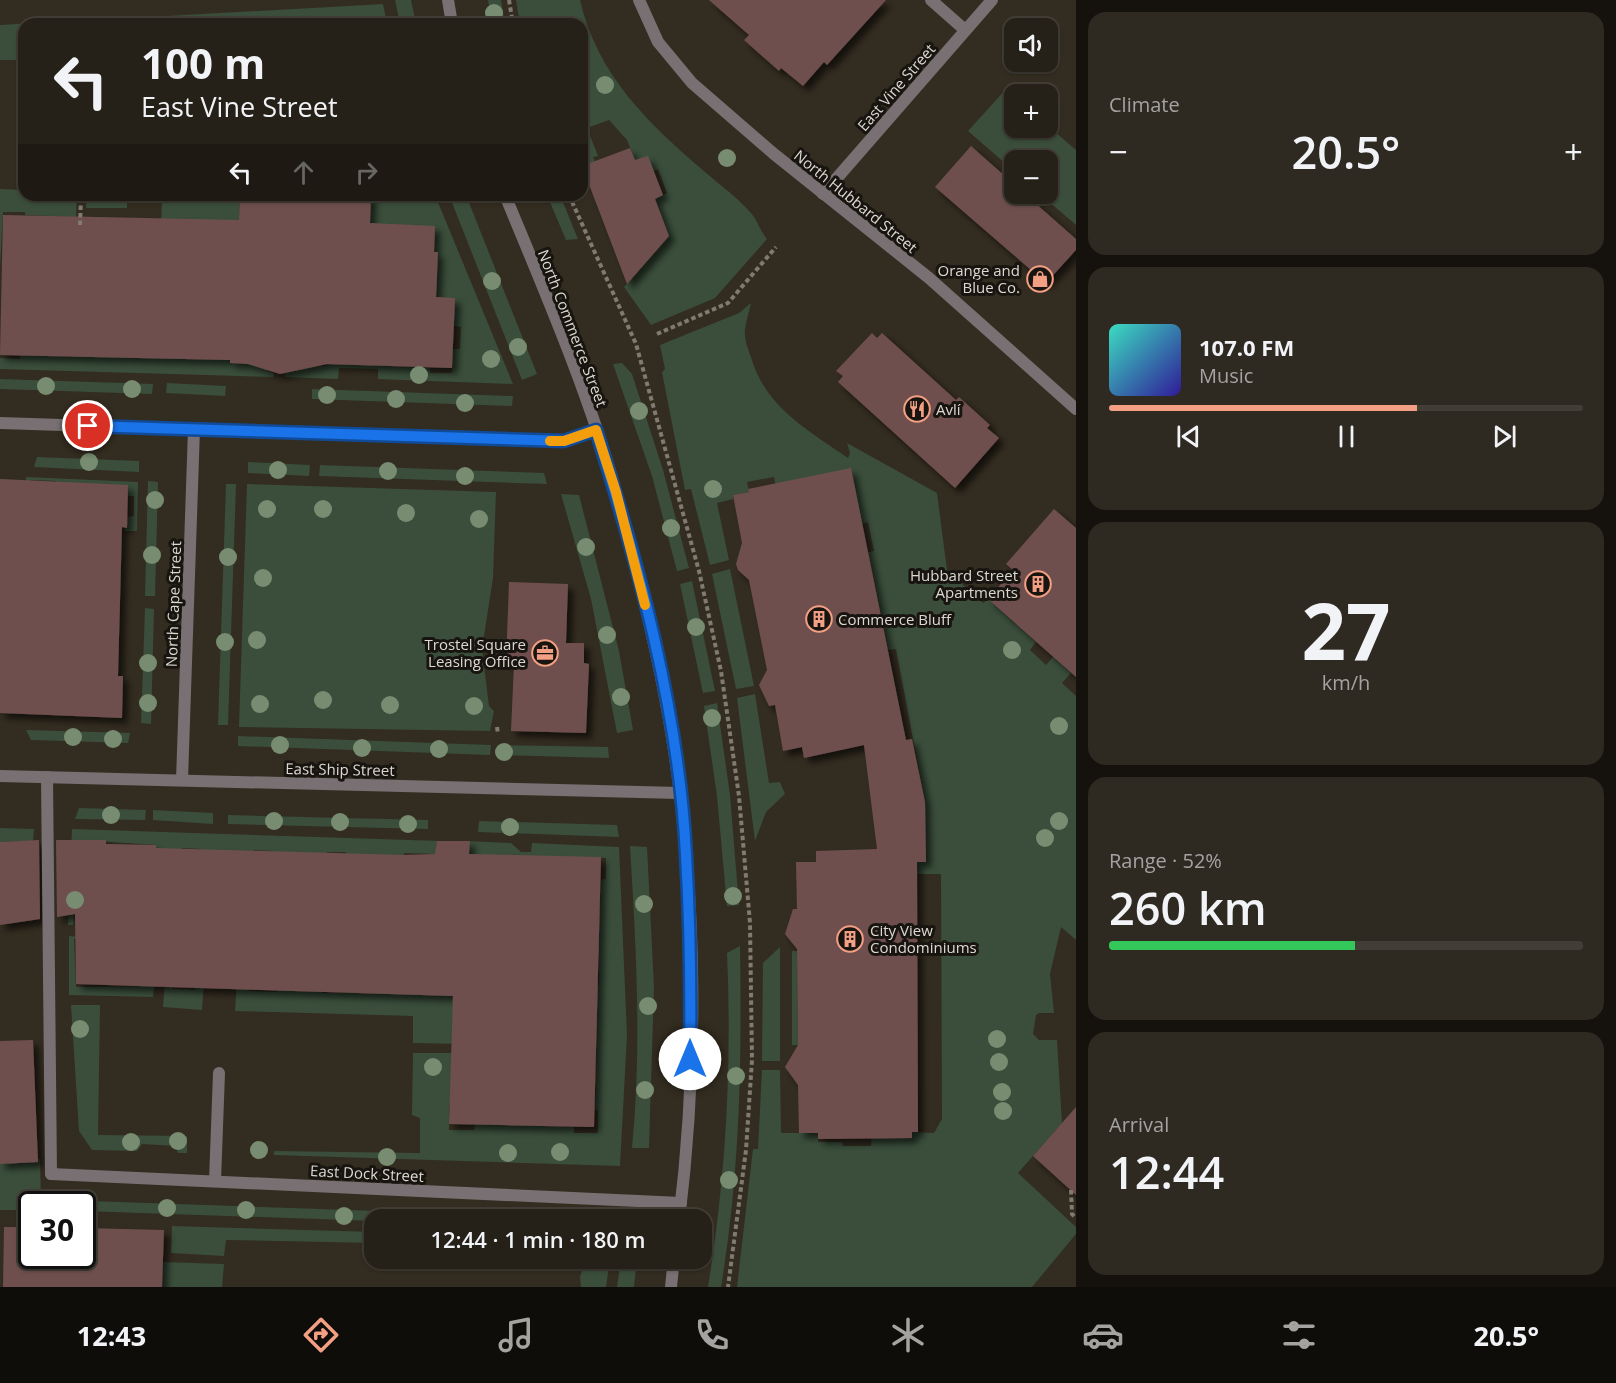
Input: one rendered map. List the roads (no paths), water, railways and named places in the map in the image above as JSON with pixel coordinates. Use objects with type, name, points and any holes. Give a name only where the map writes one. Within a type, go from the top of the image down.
[{"type":"street","points":[[448,0],[451,18]]},
{"type":"street","name":"North Hubbard Street","points":[[639,0],[658,42],[680,70],[765,147],[929,278],[1076,409]]},
{"type":"street","points":[[931,0],[965,30]]},
{"type":"street","name":"East Vine Street","points":[[823,194],[992,0]]},
{"type":"street","name":"North Commerce Street","points":[[507,201],[596,430],[616,492],[653,636],[680,793],[690,928],[691,1019],[690,1119],[680,1209]]},
{"type":"street","points":[[0,423],[564,441],[596,430]]},
{"type":"street","name":"North Cape Street","points":[[182,780],[194,429]]},
{"type":"street","name":"East Ship Street","points":[[0,776],[680,793]]},
{"type":"street","name":"East Dock Street","points":[[46,777],[51,1174],[681,1203]]},
{"type":"street","points":[[215,1181],[219,1073]]},
{"type":"street","points":[[670,1287],[672,1269]]},
{"type":"place","name":"Orange and Blue Co.","points":[[1040,279]]},
{"type":"place","name":"Avlí","points":[[917,409]]},
{"type":"place","name":"Hubbard Street Apartments","points":[[1038,584]]},
{"type":"place","name":"Commerce Bluff","points":[[819,619]]},
{"type":"place","name":"Trostel Square Leasing Office","points":[[545,653]]},
{"type":"place","name":"City View Condominiums","points":[[850,939]]}]
